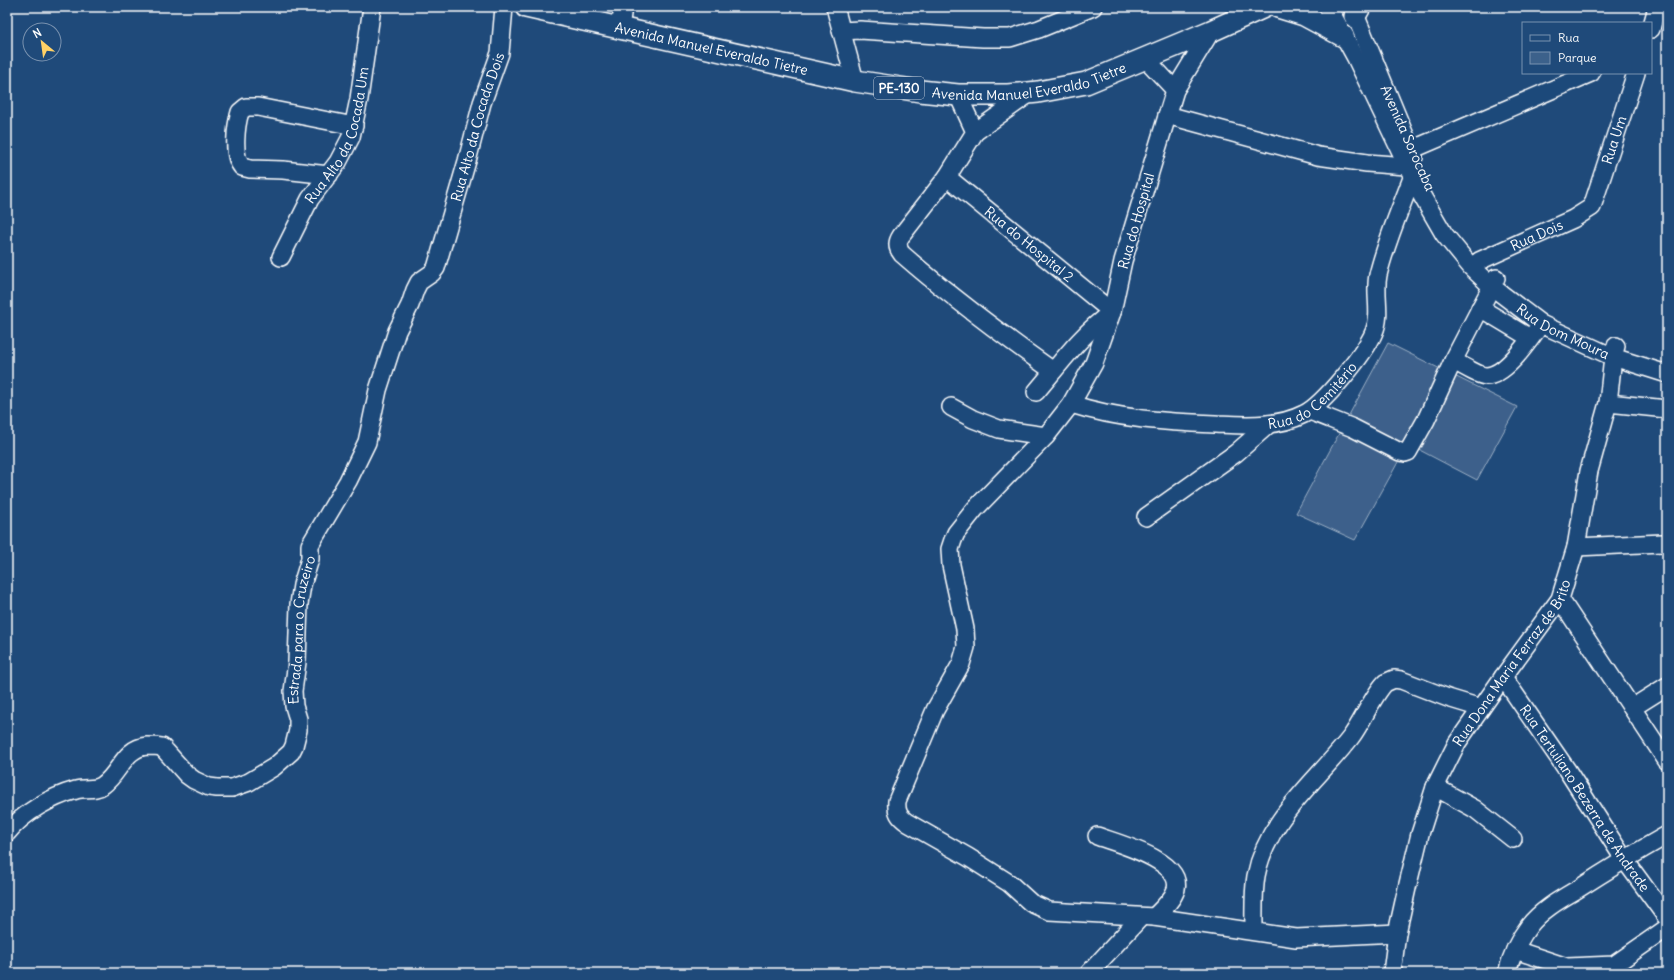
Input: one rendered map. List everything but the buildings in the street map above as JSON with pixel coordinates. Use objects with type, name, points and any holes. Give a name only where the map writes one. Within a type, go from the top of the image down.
[{"type":"main road","name":"Avenida Manuel Everaldo Tietre","points":[[526,7],[855,81],[958,95],[1030,93],[1086,83],[1146,59],[1264,7]]},
{"type":"main road","points":[[1278,7],[1304,15],[1343,36]]},
{"type":"street","name":"Rua Alto da Cocada Um","points":[[281,257],[310,199],[346,150],[354,126],[372,7]]},
{"type":"street","name":"Rua Alto da Cocada Dois","points":[[442,246],[482,103],[500,53],[504,7]]},
{"type":"street","points":[[620,28],[623,7]]},
{"type":"street","points":[[835,7],[855,81]]},
{"type":"street","points":[[842,31],[860,30],[983,38],[1010,38],[1039,29],[1093,7]]},
{"type":"street","name":"Avenida Sorocaba","points":[[1328,7],[1356,58],[1444,234],[1475,264]]},
{"type":"street","points":[[1652,25],[1656,11],[1655,7]]},
{"type":"street","name":"Avenida Sorocaba","points":[[1356,10],[1410,165],[1430,191],[1475,264]]},
{"type":"street","name":"Rua do Hospital","points":[[1147,917],[1049,911],[1039,907],[1023,897],[1009,883],[968,857],[908,824],[899,816],[897,801],[932,717],[961,664],[966,647],[965,629],[950,565],[950,549],[956,532],[968,517],[1046,436],[1071,404],[1094,364],[1112,312],[1123,261],[1175,90],[1211,31]]},
{"type":"street","points":[[1146,59],[1175,90]]},
{"type":"street","points":[[1410,165],[1589,74]]},
{"type":"street","name":"Rua Um","points":[[1592,207],[1636,74]]},
{"type":"street","points":[[1030,93],[975,132],[947,177],[899,239],[898,248],[902,254],[944,290],[1006,338],[1053,371]]},
{"type":"street","points":[[958,95],[975,132]]},
{"type":"street","points":[[329,175],[283,170],[250,169],[242,167],[237,158],[236,146],[240,112],[246,107],[258,107],[354,126]]},
{"type":"street","name":"Avenida Sorocaba","points":[[1167,116],[1318,156],[1366,163],[1410,165]]},
{"type":"street","name":"Rua do Cemitério","points":[[1071,404],[1113,416],[1153,421],[1250,425],[1269,424],[1295,418],[1310,411],[1323,400],[1351,367],[1374,334],[1378,316],[1377,290],[1379,274],[1410,165]]},
{"type":"street","name":"Rua do Hospital 2","points":[[947,177],[1112,312]]},
{"type":"street","name":"Rua Dois","points":[[1475,264],[1573,219],[1592,207]]},
{"type":"street","name":"Estrada para o Cruzeiro","points":[[7,833],[28,813],[54,798],[76,790],[95,789],[103,785],[130,753],[140,748],[154,746],[162,748],[187,775],[205,786],[217,788],[232,788],[249,782],[274,767],[291,752],[298,730],[298,719],[294,706],[293,691],[297,662],[299,604],[302,586],[310,559],[310,545],[348,481],[367,442],[378,390],[397,331],[410,305],[417,285],[434,270],[442,246]]},
{"type":"street","name":"Rua Dom Moura","points":[[1475,264],[1493,282],[1541,324],[1667,374]]},
{"type":"street","points":[[1310,411],[1353,428],[1406,453],[1410,450],[1423,426],[1452,361],[1493,282]]},
{"type":"street","name":"Rua Dom Moura","points":[[1493,282],[1614,352],[1667,363]]},
{"type":"street","points":[[1480,308],[1530,338]]},
{"type":"street","points":[[1036,392],[1092,326],[1112,312]]},
{"type":"street","points":[[1452,361],[1483,375],[1492,375],[1505,368],[1541,324]]},
{"type":"street","name":"Rua Dona Maria Ferraz de Brito","points":[[1392,973],[1397,933],[1420,834],[1435,787],[1457,743],[1560,599],[1576,547],[1589,470],[1608,402],[1614,352]]},
{"type":"street","points":[[1608,402],[1667,409]]},
{"type":"street","points":[[951,406],[973,419],[999,429],[1046,436]]},
{"type":"street","points":[[1146,517],[1232,457],[1269,424]]},
{"type":"street","points":[[1576,547],[1662,542]]},
{"type":"street","points":[[1560,599],[1667,761]]},
{"type":"street","name":"Rua Tertuliano Bezerra de Andrade","points":[[1503,677],[1567,770],[1624,859],[1667,918]]},
{"type":"street","points":[[1254,931],[1256,877],[1268,839],[1294,803],[1352,736],[1385,683],[1394,679],[1401,680],[1448,698],[1481,708]]},
{"type":"street","points":[[1632,708],[1667,686]]},
{"type":"street","points":[[1435,787],[1475,809],[1513,839]]},
{"type":"street","points":[[1507,973],[1515,950],[1530,925],[1544,911],[1624,859],[1667,835]]},
{"type":"street","points":[[1089,973],[1147,917],[1169,901],[1176,891],[1177,886],[1173,874],[1166,866],[1149,855],[1097,836]]},
{"type":"street","points":[[1147,917],[1296,938],[1397,933]]},
{"type":"street","points":[[1515,950],[1567,967],[1620,969],[1667,928]]},
{"type":"green space","points":[[1388,343],[1517,407],[1477,480],[1408,444],[1355,540],[1296,513]]}]
